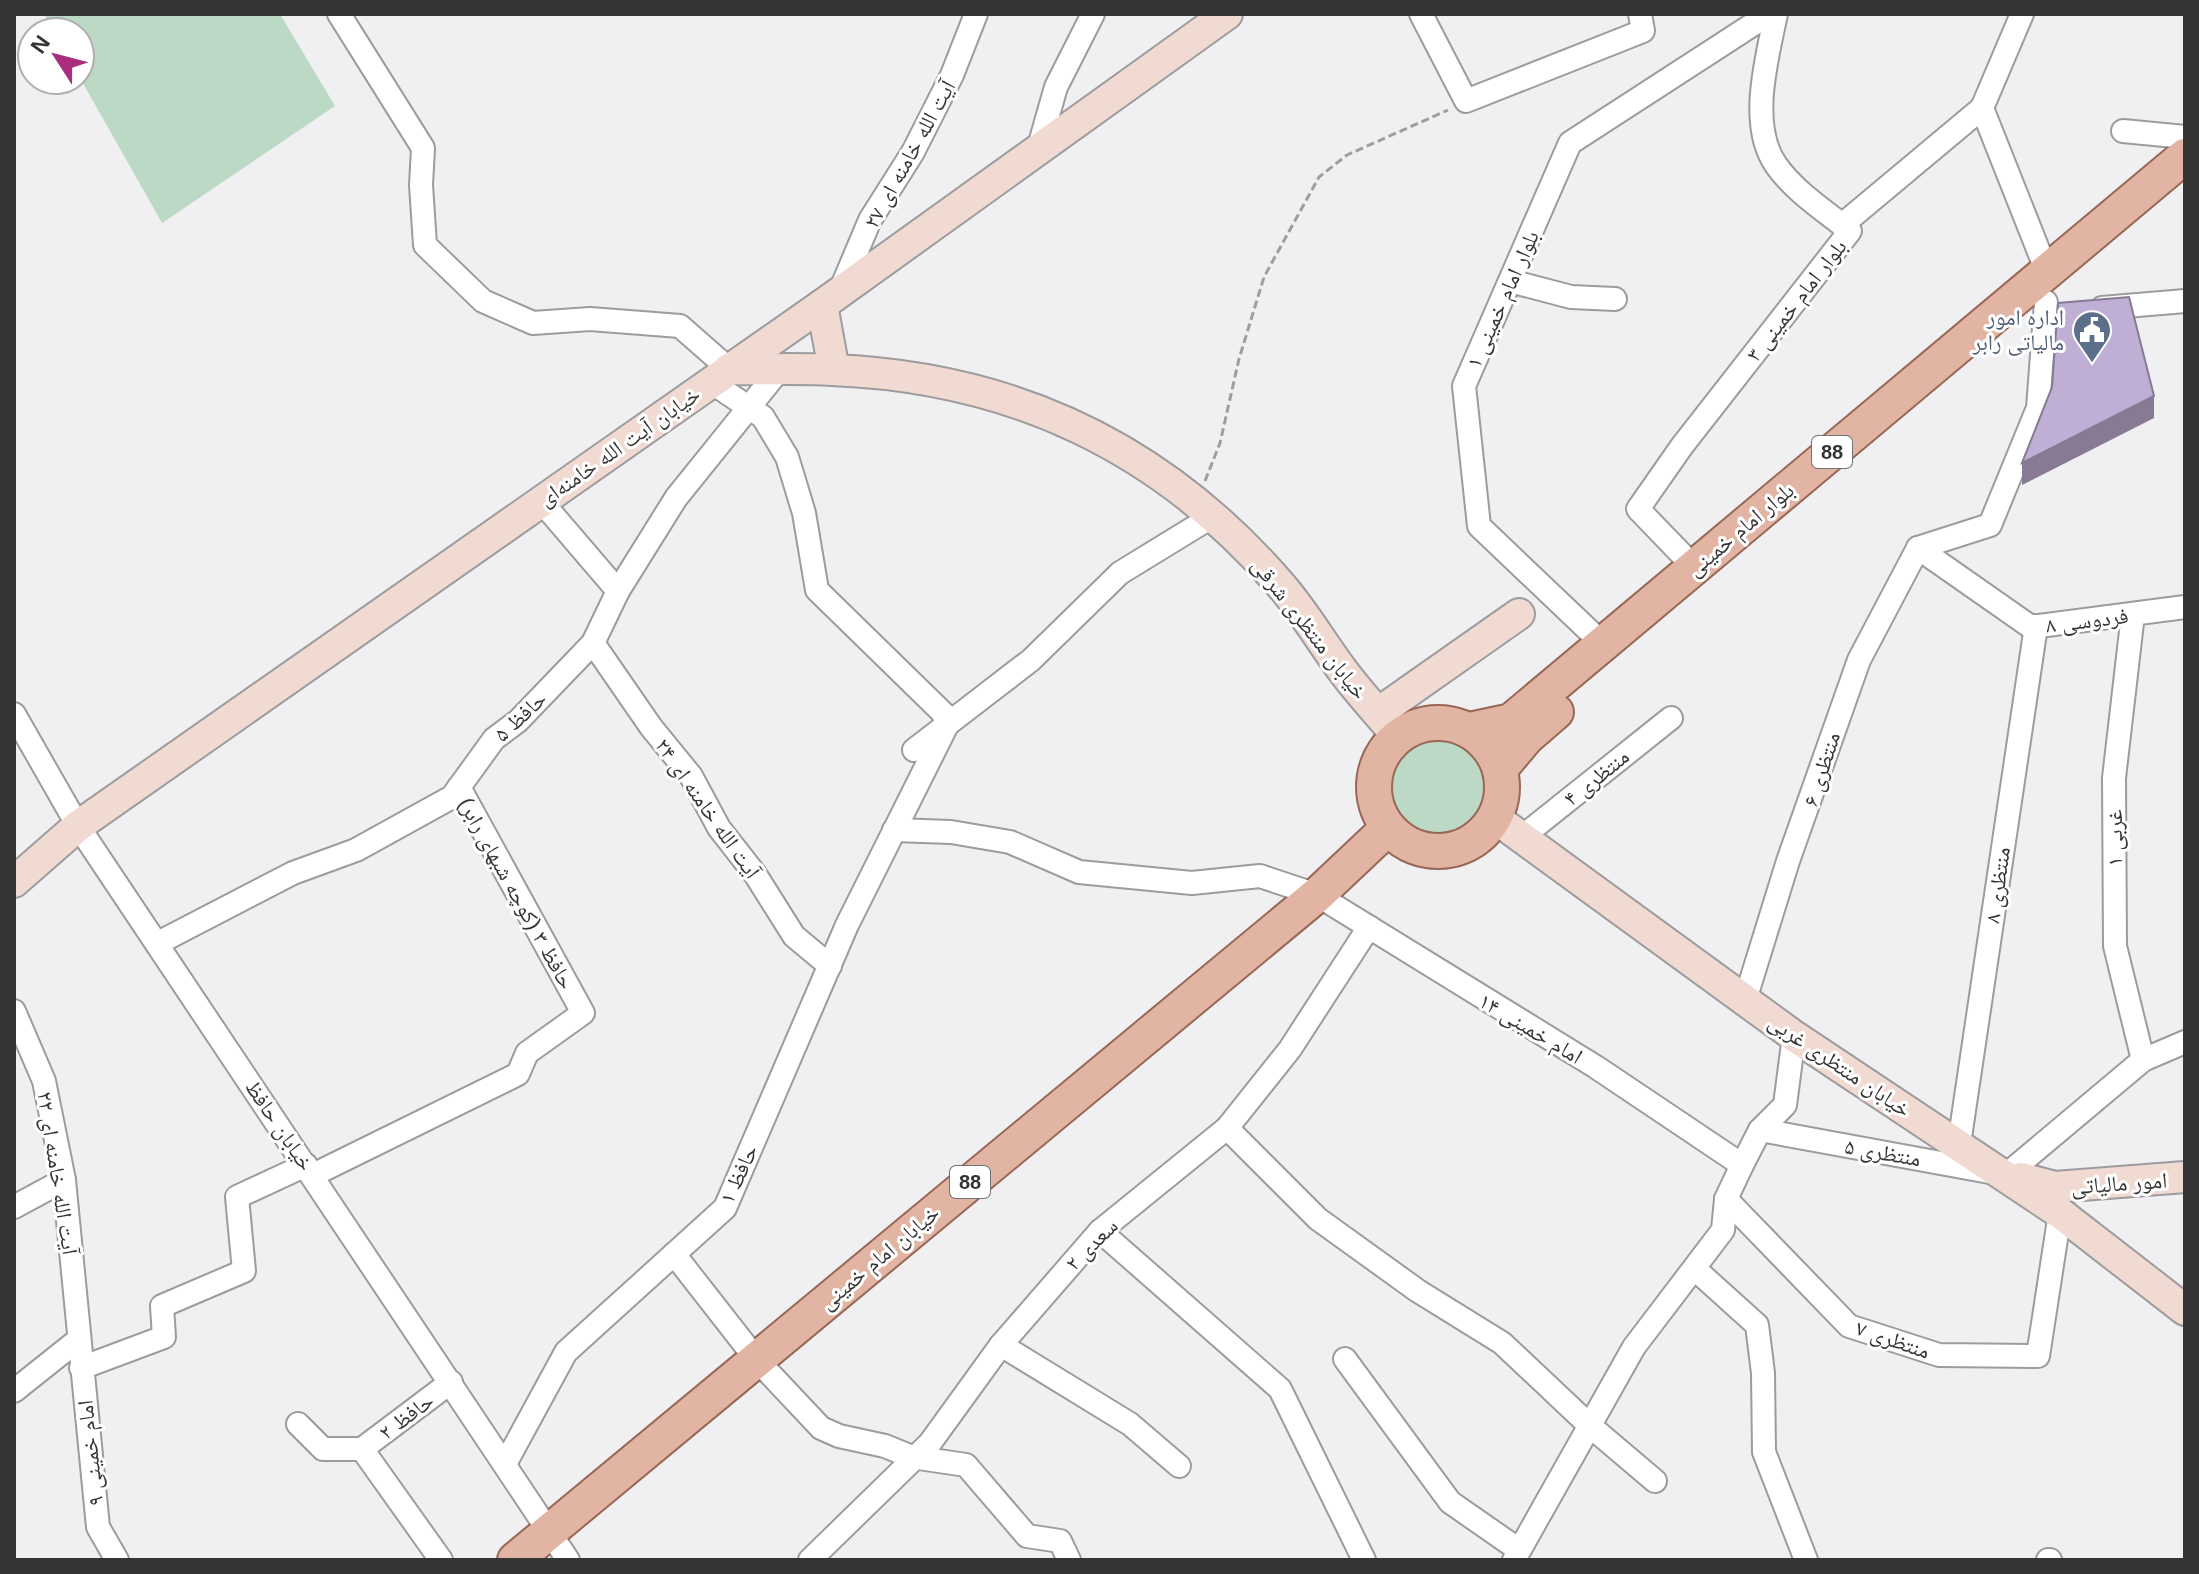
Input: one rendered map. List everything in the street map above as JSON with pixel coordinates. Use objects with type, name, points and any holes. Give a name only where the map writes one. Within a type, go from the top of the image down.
[{"type":"main road","name":"خیابان آیت الله خامنه‌ای","points":[[14,882],[78,826],[831,299],[1227,14]]},
{"type":"main road","name":"بلوار امام خمینی","points":[[1469,730],[1511,721],[1694,567],[2055,301],[2185,156]]},
{"type":"main road","name":"بلوار امام خمینی","points":[[1500,769],[1526,738],[2055,301],[2185,185]]},
{"type":"main road","points":[[831,299],[834,370]]},
{"type":"main road","name":"خیابان منتظری شرقی","points":[[720,375],[779,370],[834,370],[936,382],[1032,406],[1106,439],[1205,510],[1281,585],[1388,725]]},
{"type":"main road","points":[[1469,730],[1483,740],[1500,769],[1509,827],[1444,852],[1414,846],[1388,828],[1378,811],[1375,781],[1388,725],[1519,614]]},
{"type":"main road","name":"88","points":[[1388,725],[1432,723],[1469,730]]},
{"type":"main road","name":"خیابان منتظری غربی","points":[[1509,827],[1794,1036],[2006,1175],[2057,1200],[2185,1310]]},
{"type":"main road","name":"خیابان امام خمینی","points":[[515,1560],[560,1546],[756,1359],[1317,895],[1388,828]]},
{"type":"main road","name":"امور مالیاتی","points":[[2057,1200],[2185,1177]]},
{"type":"street","points":[[339,14],[423,148],[421,185],[425,245],[483,301],[533,323],[590,319],[680,326],[720,375],[763,417],[787,457],[804,513],[817,590],[944,714],[946,727]]},
{"type":"street","name":"آیت الله خامنه ای ۲۷","points":[[831,299],[870,220],[913,152],[952,75],[976,14]]},
{"type":"street","points":[[1038,150],[1056,87],[1093,14]]},
{"type":"street","points":[[1421,14],[1466,101],[1643,31],[1640,14]]},
{"type":"street","name":"بلوار امام خمینی ۱","points":[[1603,644],[1479,526],[1464,386],[1570,143],[1769,14]]},
{"type":"street","name":"بلوار امام خمینی ۳","points":[[1694,567],[1638,509],[1682,446],[1850,231],[1806,197],[1774,164],[1760,117],[1776,14]]},
{"type":"street","points":[[1842,225],[1982,108],[2022,14]]},
{"type":"street","points":[[1918,548],[1990,525],[2038,408],[2055,301],[1982,108]]},
{"type":"street","points":[[2123,131],[2185,137]]},
{"type":"street","points":[[1510,281],[1571,297],[1615,299]]},
{"type":"street","points":[[2055,301],[2185,301]]},
{"type":"street","name":"حافظ ۵","points":[[158,943],[293,873],[356,850],[452,797],[494,739],[518,721],[593,643],[618,591],[676,498],[779,370]]},
{"type":"street","points":[[541,501],[618,591]]},
{"type":"street","points":[[914,750],[1031,660],[1120,573],[1205,510]]},
{"type":"street","name":"فردوسی ۸","points":[[1918,548],[2031,627],[2185,607]]},
{"type":"street","name":"منتظری ۶","points":[[1745,1000],[1788,861],[1859,660],[1918,548]]},
{"type":"street","name":"غربی ۱","points":[[2133,614],[2114,778],[2115,946],[2143,1060]]},
{"type":"street","name":"منتظری ۸","points":[[1959,1144],[2036,626]]},
{"type":"street","name":"آیت الله خامنه ای ۲۴","points":[[593,643],[651,727],[691,776],[719,828],[755,874],[794,936],[830,966]]},
{"type":"street","name":"خیابان حافظ","points":[[14,714],[78,826],[560,1546]]},
{"type":"street","name":"منتظری ۴","points":[[1509,827],[1671,718]]},
{"type":"street","name":"حافظ ۱","points":[[505,1464],[566,1352],[725,1208],[830,966],[946,727]]},
{"type":"street","name":"حافظ ۳ (کوچه شبهای رابر)","points":[[310,1170],[518,1074],[527,1053],[583,1013],[459,787]]},
{"type":"street","name":"امام خمینی ۱۴","points":[[894,830],[951,832],[1010,842],[1079,872],[1192,883],[1260,876],[1317,895],[1596,1067],[1742,1165]]},
{"type":"street","name":"سعدی ۲","points":[[810,1560],[912,1457],[930,1443],[1001,1345],[1100,1231],[1227,1128],[1290,1049],[1369,927]]},
{"type":"street","name":"آیت الله خامنه ای ۲۲","points":[[14,1011],[44,1081],[64,1180],[78,1340]]},
{"type":"street","points":[[1345,1359],[1450,1502],[1517,1555],[1634,1347],[1723,1230],[1726,1199],[1742,1165],[1760,1130],[1785,1105],[1794,1036]]},
{"type":"street","points":[[2006,1175],[2143,1060],[2185,1042]]},
{"type":"street","points":[[1227,1128],[1318,1219],[1418,1291],[1502,1343],[1589,1425],[1655,1481]]},
{"type":"street","name":"منتظری ۵","points":[[1760,1130],[2006,1175]]},
{"type":"street","points":[[81,1368],[164,1337],[162,1306],[244,1271],[237,1197],[310,1170]]},
{"type":"street","points":[[14,1207],[64,1180]]},
{"type":"street","name":"منتظری ۷","points":[[1726,1199],[1849,1326],[1939,1355],[2038,1356],[2057,1200]]},
{"type":"street","points":[[1100,1231],[1280,1389],[1364,1560]]},
{"type":"street","points":[[674,1254],[756,1359],[821,1428],[912,1457],[966,1465],[1027,1536],[1060,1541],[1069,1560]]},
{"type":"street","points":[[1695,1269],[1757,1325],[1763,1373],[1764,1452],[1806,1560]]},
{"type":"street","points":[[14,1391],[78,1340]]},
{"type":"street","name":"امام خمینی ۹","points":[[78,1340],[98,1527],[117,1560]]},
{"type":"street","points":[[1001,1345],[1130,1424],[1179,1466]]},
{"type":"street","name":"حافظ ۲","points":[[362,1449],[451,1382]]},
{"type":"street","points":[[298,1424],[323,1449],[362,1449],[441,1560]]},
{"type":"path","points":[[1205,510],[1239,359],[1264,277],[1319,177],[1347,155],[1448,110]]},
{"type":"green space","points":[[280,14],[335,106],[162,223],[90,96],[96,96],[96,16],[45,16]]},
{"type":"green space","points":[[1438,733],[1459,737],[1476,749],[1488,766],[1492,787],[1488,808],[1476,825],[1459,837],[1438,841],[1417,837],[1400,825],[1388,808],[1384,787],[1388,766],[1400,749],[1417,737]]},
{"type":"building","name":"اداره امور مالیاتی رابر","points":[[2129,297],[2154,396],[2022,463],[2052,387],[2058,303]]},
{"type":"place","name":"اداره امور مالیاتی رابر","points":[[2092,364]]}]
